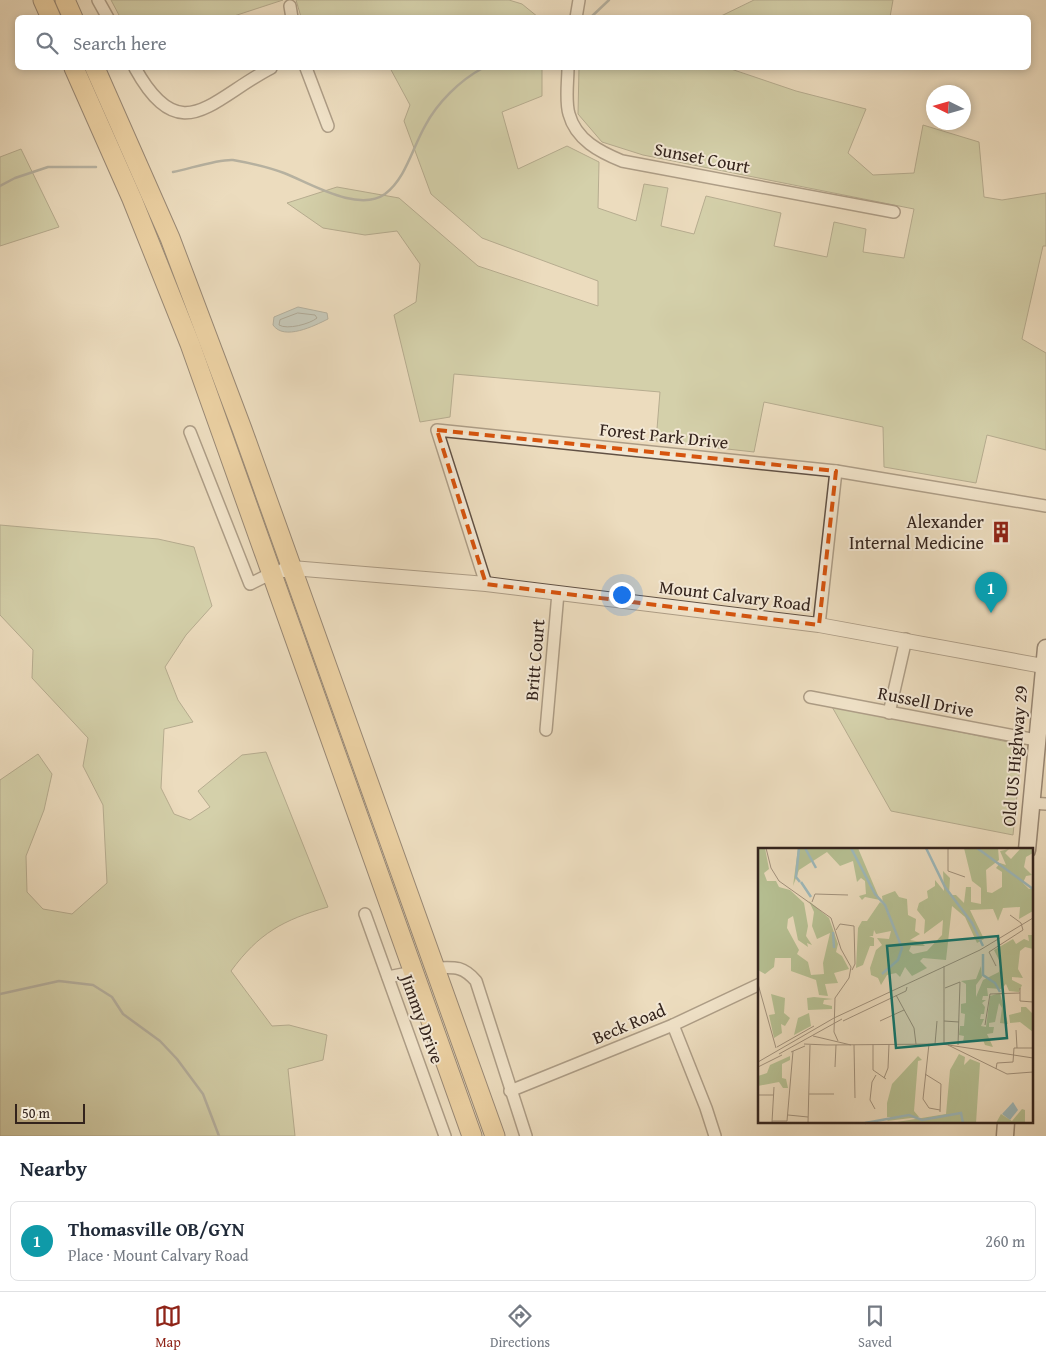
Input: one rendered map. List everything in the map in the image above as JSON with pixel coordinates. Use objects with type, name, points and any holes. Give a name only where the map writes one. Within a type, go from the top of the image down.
[{"type":"highway","points":[[43,0],[50,15]]},
{"type":"highway","points":[[65,0],[72,15]]},
{"type":"highway","points":[[75,70],[132,199],[186,335],[472,1136]]},
{"type":"highway","points":[[96,70],[170,238],[292,568],[495,1136]]},
{"type":"main road","name":"Old US Highway 29","points":[[1027,848],[1038,803],[1036,740],[1046,648]]},
{"type":"street","points":[[98,0],[106,15]]},
{"type":"street","points":[[576,15],[579,0]]},
{"type":"street","points":[[136,70],[161,105],[170,110],[191,113],[218,100],[268,70]]},
{"type":"street","points":[[307,70],[328,126]]},
{"type":"street","name":"Sunset Court","points":[[568,70],[569,114],[581,137],[601,153],[622,161],[894,212]]},
{"type":"street","name":"Forest Park Drive","points":[[486,584],[437,430],[836,471],[1046,506]]},
{"type":"street","points":[[190,432],[250,584],[272,573]]},
{"type":"street","points":[[819,625],[836,471]]},
{"type":"street","name":"Mount Calvary Road","points":[[272,573],[292,568],[486,584],[819,625],[1045,664]]},
{"type":"street","name":"Britt Court","points":[[546,730],[558,593]]},
{"type":"street","points":[[889,713],[906,640]]},
{"type":"street","name":"Russell Drive","points":[[810,697],[1036,740]]},
{"type":"street","name":"Jimmy Drive","points":[[365,914],[446,1136]]},
{"type":"street","points":[[436,968],[453,967],[467,971],[476,981],[526,1136]]},
{"type":"street","points":[[388,977],[413,972]]},
{"type":"street","name":"Beck Road","points":[[510,1091],[673,1025],[758,985]]},
{"type":"street","points":[[673,1025],[715,1136]]},
{"type":"highlighted area","points":[[437,430],[836,471],[819,625],[486,584]]},
{"type":"green space","points":[[111,0],[283,0],[237,15],[119,15]]},
{"type":"green space","points":[[296,0],[509,0],[522,4],[536,15],[300,15]]},
{"type":"green space","points":[[754,0],[893,0],[890,15],[723,15]]},
{"type":"green space","points":[[391,70],[542,70],[542,96],[502,112],[518,169],[567,146],[599,162],[598,208],[636,221],[644,184],[668,188],[661,226],[694,234],[706,196],[781,213],[774,246],[827,257],[834,222],[866,229],[863,252],[904,258],[914,209],[643,155],[602,142],[578,114],[579,70],[734,70],[796,91],[866,109],[848,153],[873,175],[914,173],[923,125],[926,126],[926,130],[939,130],[979,142],[984,197],[1002,200],[1046,193],[1046,246],[1043,246],[1022,339],[1046,353],[1046,450],[987,435],[976,483],[884,467],[883,427],[764,402],[754,452],[656,441],[660,392],[454,374],[450,417],[420,422],[394,315],[416,302],[420,264],[397,231],[365,235],[323,228],[287,203],[337,187],[399,198],[478,266],[598,306],[598,281],[482,238],[431,194],[404,121],[410,105]]},
{"type":"green space","points":[[21,149],[59,227],[0,246],[0,157]]},
{"type":"green space","points":[[0,525],[158,539],[194,547],[212,606],[186,635],[165,667],[178,700],[193,722],[164,729],[161,788],[174,814],[190,820],[210,807],[198,791],[242,755],[266,752],[328,907],[298,917],[262,937],[231,971],[272,1026],[289,1025],[327,1035],[323,1060],[288,1069],[295,1136],[0,1136],[0,780],[38,754],[52,774],[44,810],[26,856],[27,892],[43,909],[72,914],[107,883],[103,805],[83,766],[88,738],[32,678],[33,650],[0,615]]},
{"type":"green space","points":[[831,705],[1022,745],[1013,835],[891,811]]},
{"type":"water","points":[[298,307],[327,313],[328,319],[292,332],[278,330],[273,325],[274,317]]},
{"type":"waterway","points":[[593,15],[609,0]]},
{"type":"waterway","points":[[173,172],[233,160],[278,171],[320,189],[348,198],[374,199],[385,194],[398,180],[408,163],[420,135],[436,109],[458,86],[479,70]]},
{"type":"waterway","points":[[0,186],[15,178],[48,167],[96,167]]},
{"type":"waterway","points":[[0,994],[59,981],[93,985],[112,997],[123,1014],[160,1041],[177,1059],[203,1094],[219,1136]]},
{"type":"place","name":"Alexander Internal Medicine","points":[[1001,532]]},
{"type":"place","name":"Thomasville OB/GYN","points":[[991,613]]}]
